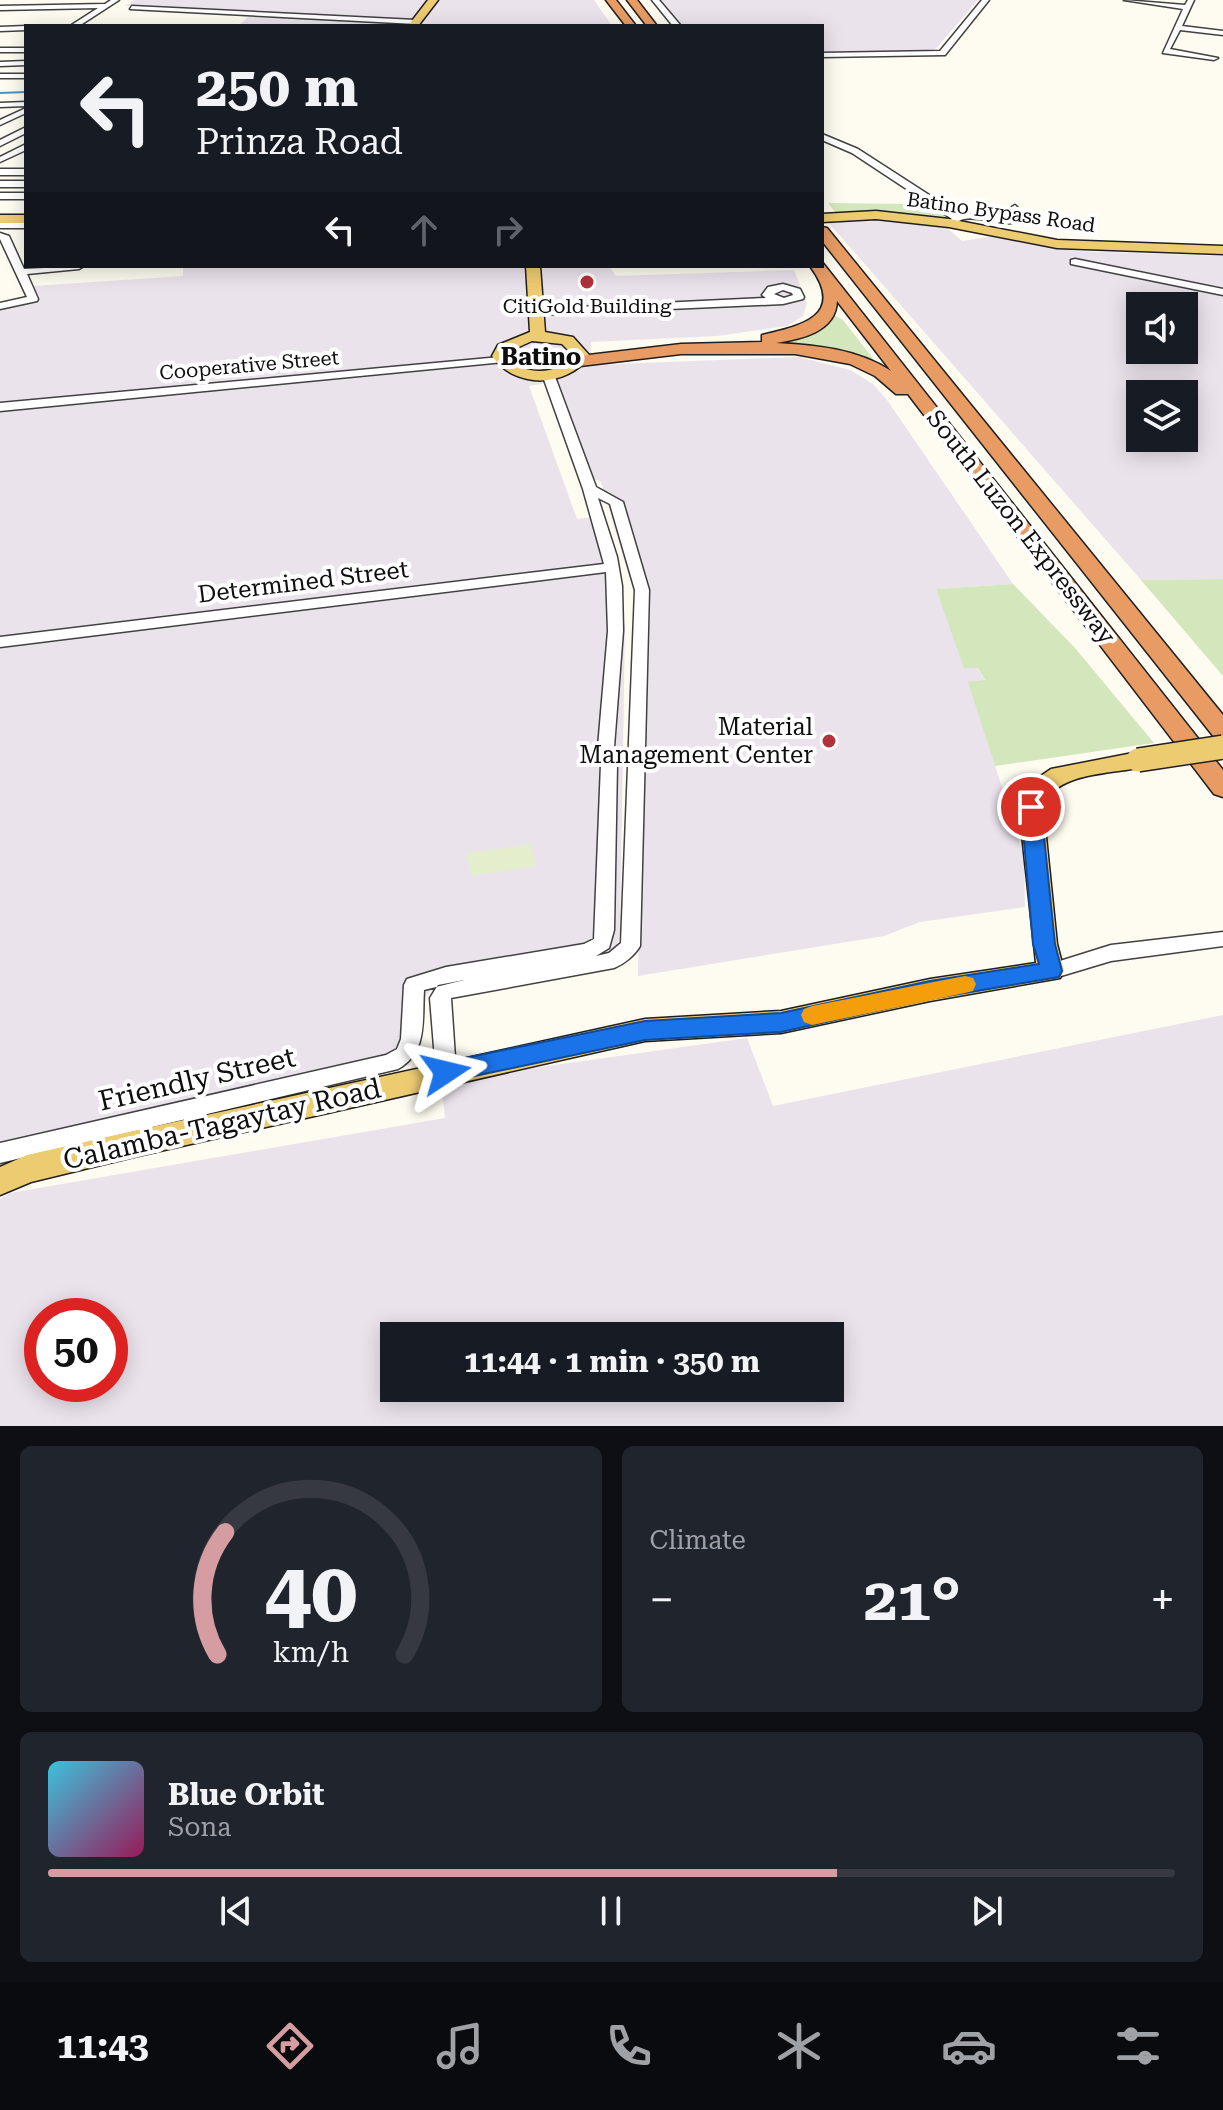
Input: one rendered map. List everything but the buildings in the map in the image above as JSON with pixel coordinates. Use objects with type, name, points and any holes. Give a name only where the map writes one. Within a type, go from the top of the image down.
[{"type":"highway","points":[[611,0],[629,24]]},
{"type":"highway","points":[[632,0],[650,24]]},
{"type":"highway","name":"South Luzon Expressway","points":[[825,222],[1223,731]]},
{"type":"highway","points":[[579,354],[732,342],[801,332],[818,324],[829,312],[831,298],[820,268]]},
{"type":"highway","name":"South Luzon Expressway","points":[[820,268],[1223,788]]},
{"type":"highway","points":[[579,354],[612,356],[753,348],[819,351],[877,369],[930,410]]},
{"type":"main road","points":[[414,24],[433,0]]},
{"type":"main road","name":"Batino Bypass Road","points":[[825,222],[876,215],[953,220],[1057,244],[1223,250]]},
{"type":"main road","points":[[0,222],[24,219]]},
{"type":"main road","points":[[533,268],[538,336]]},
{"type":"main road","points":[[538,336],[562,339],[579,354],[568,370],[548,374],[523,373],[500,360],[501,352],[508,344],[538,336]]},
{"type":"main road","points":[[1051,971],[1044,944],[1031,807],[1037,790],[1059,775],[1223,747]]},
{"type":"main road","name":"Calamba-Tagaytay Road","points":[[0,1181],[27,1169],[446,1072],[645,1030],[781,1022],[930,990],[1051,971]]},
{"type":"street","points":[[14,0],[3,8],[0,17],[90,16]]},
{"type":"street","points":[[77,24],[116,0]]},
{"type":"street","points":[[655,0],[675,24]]},
{"type":"street","points":[[824,55],[942,53],[986,0]]},
{"type":"street","points":[[1127,0],[1190,3],[1177,28],[1166,51],[1217,53],[1223,32],[1177,28]]},
{"type":"street","points":[[3,8],[106,6]]},
{"type":"street","points":[[132,8],[414,24]]},
{"type":"street","points":[[0,29],[24,28]]},
{"type":"street","points":[[0,39],[24,38]]},
{"type":"street","points":[[0,50],[24,52]]},
{"type":"street","points":[[13,63],[24,54]]},
{"type":"street","points":[[0,64],[24,63]]},
{"type":"street","points":[[0,76],[24,76]]},
{"type":"street","points":[[0,105],[24,107]]},
{"type":"street","points":[[0,120],[24,108]]},
{"type":"street","points":[[0,143],[24,131]]},
{"type":"street","points":[[824,138],[855,151],[953,220],[1010,221],[1023,218],[1015,208]]},
{"type":"street","points":[[1,160],[24,148]]},
{"type":"street","points":[[1,160],[24,160]]},
{"type":"street","points":[[0,172],[24,172]]},
{"type":"street","points":[[0,184],[24,184]]},
{"type":"street","points":[[0,196],[24,196]]},
{"type":"street","points":[[0,222],[24,225]]},
{"type":"street","points":[[0,236],[4,236],[33,299],[0,306]]},
{"type":"street","points":[[1075,262],[1223,292]]},
{"type":"street","points":[[21,272],[60,268]]},
{"type":"street","points":[[535,312],[778,301]]},
{"type":"street","name":"Cooperative Street","points":[[0,407],[500,360]]},
{"type":"street","points":[[548,374],[590,489],[592,507],[612,567]]},
{"type":"street","points":[[446,1072],[440,998],[445,991],[614,960],[630,946],[642,590],[616,502],[590,489]]},
{"type":"street","name":"Determined Street","points":[[0,642],[612,567]]},
{"type":"street","name":"Friendly Street","points":[[0,1153],[391,1063],[405,1055],[411,1039],[414,985],[446,975],[588,951],[602,943],[605,930],[609,764],[606,747],[615,597],[612,567]]},
{"type":"street","points":[[1051,971],[1111,953],[1223,939]]},
{"type":"shaded area","points":[[134,0],[427,0],[411,20],[125,6]]},
{"type":"shaded area","points":[[435,0],[594,0],[611,24],[417,24]]},
{"type":"shaded area","points":[[657,0],[978,0],[932,53],[824,52],[824,24],[677,24]]},
{"type":"shaded area","points":[[248,17],[409,22],[408,24],[240,24]]},
{"type":"shaded area","points":[[869,219],[944,225],[962,241],[994,236],[1075,251],[1223,256],[1223,579],[1141,580],[828,222]]},
{"type":"shaded area","points":[[183,268],[610,268],[616,276],[794,270],[807,303],[803,316],[787,326],[717,336],[591,342],[590,365],[799,357],[850,370],[873,384],[887,400],[1013,584],[936,589],[985,681],[969,683],[1024,857],[1025,907],[920,922],[884,936],[638,976],[643,623],[601,482],[585,475],[553,382],[529,386],[577,519],[602,516],[625,626],[620,932],[616,951],[439,983],[421,1001],[409,1065],[0,1162],[0,303],[35,299],[33,286],[183,276]]},
{"type":"shaded area","points":[[1223,1015],[1223,1426],[0,1426],[0,1199],[10,1193],[445,1118],[441,1081],[747,1038],[773,1106]]},
{"type":"green space","points":[[828,203],[909,204],[966,217],[953,224],[880,213],[836,213]]},
{"type":"green space","points":[[834,315],[843,320],[878,365],[853,354],[769,343],[812,331]]},
{"type":"green space","points":[[1223,579],[1223,676],[1141,580]]},
{"type":"green space","points":[[1013,584],[1075,648],[1154,743],[995,766],[968,682],[985,680],[978,668],[964,668],[936,589]]},
{"type":"green space","points":[[531,844],[536,866],[471,876],[467,853]]},
{"type":"waterway","points":[[0,93],[24,92]]},
{"type":"slow traffic","points":[[812,1015],[965,984]]},
{"type":"place","name":"CitiGold Building","points":[[587,282]]},
{"type":"place","name":"Material Management Center","points":[[829,741]]},
{"type":"district","name":"Batino","points":[[541,357]]},
{"type":"route","points":[[446,1072],[645,1030],[781,1022],[930,990],[1051,971],[1044,944],[1031,807]]}]
